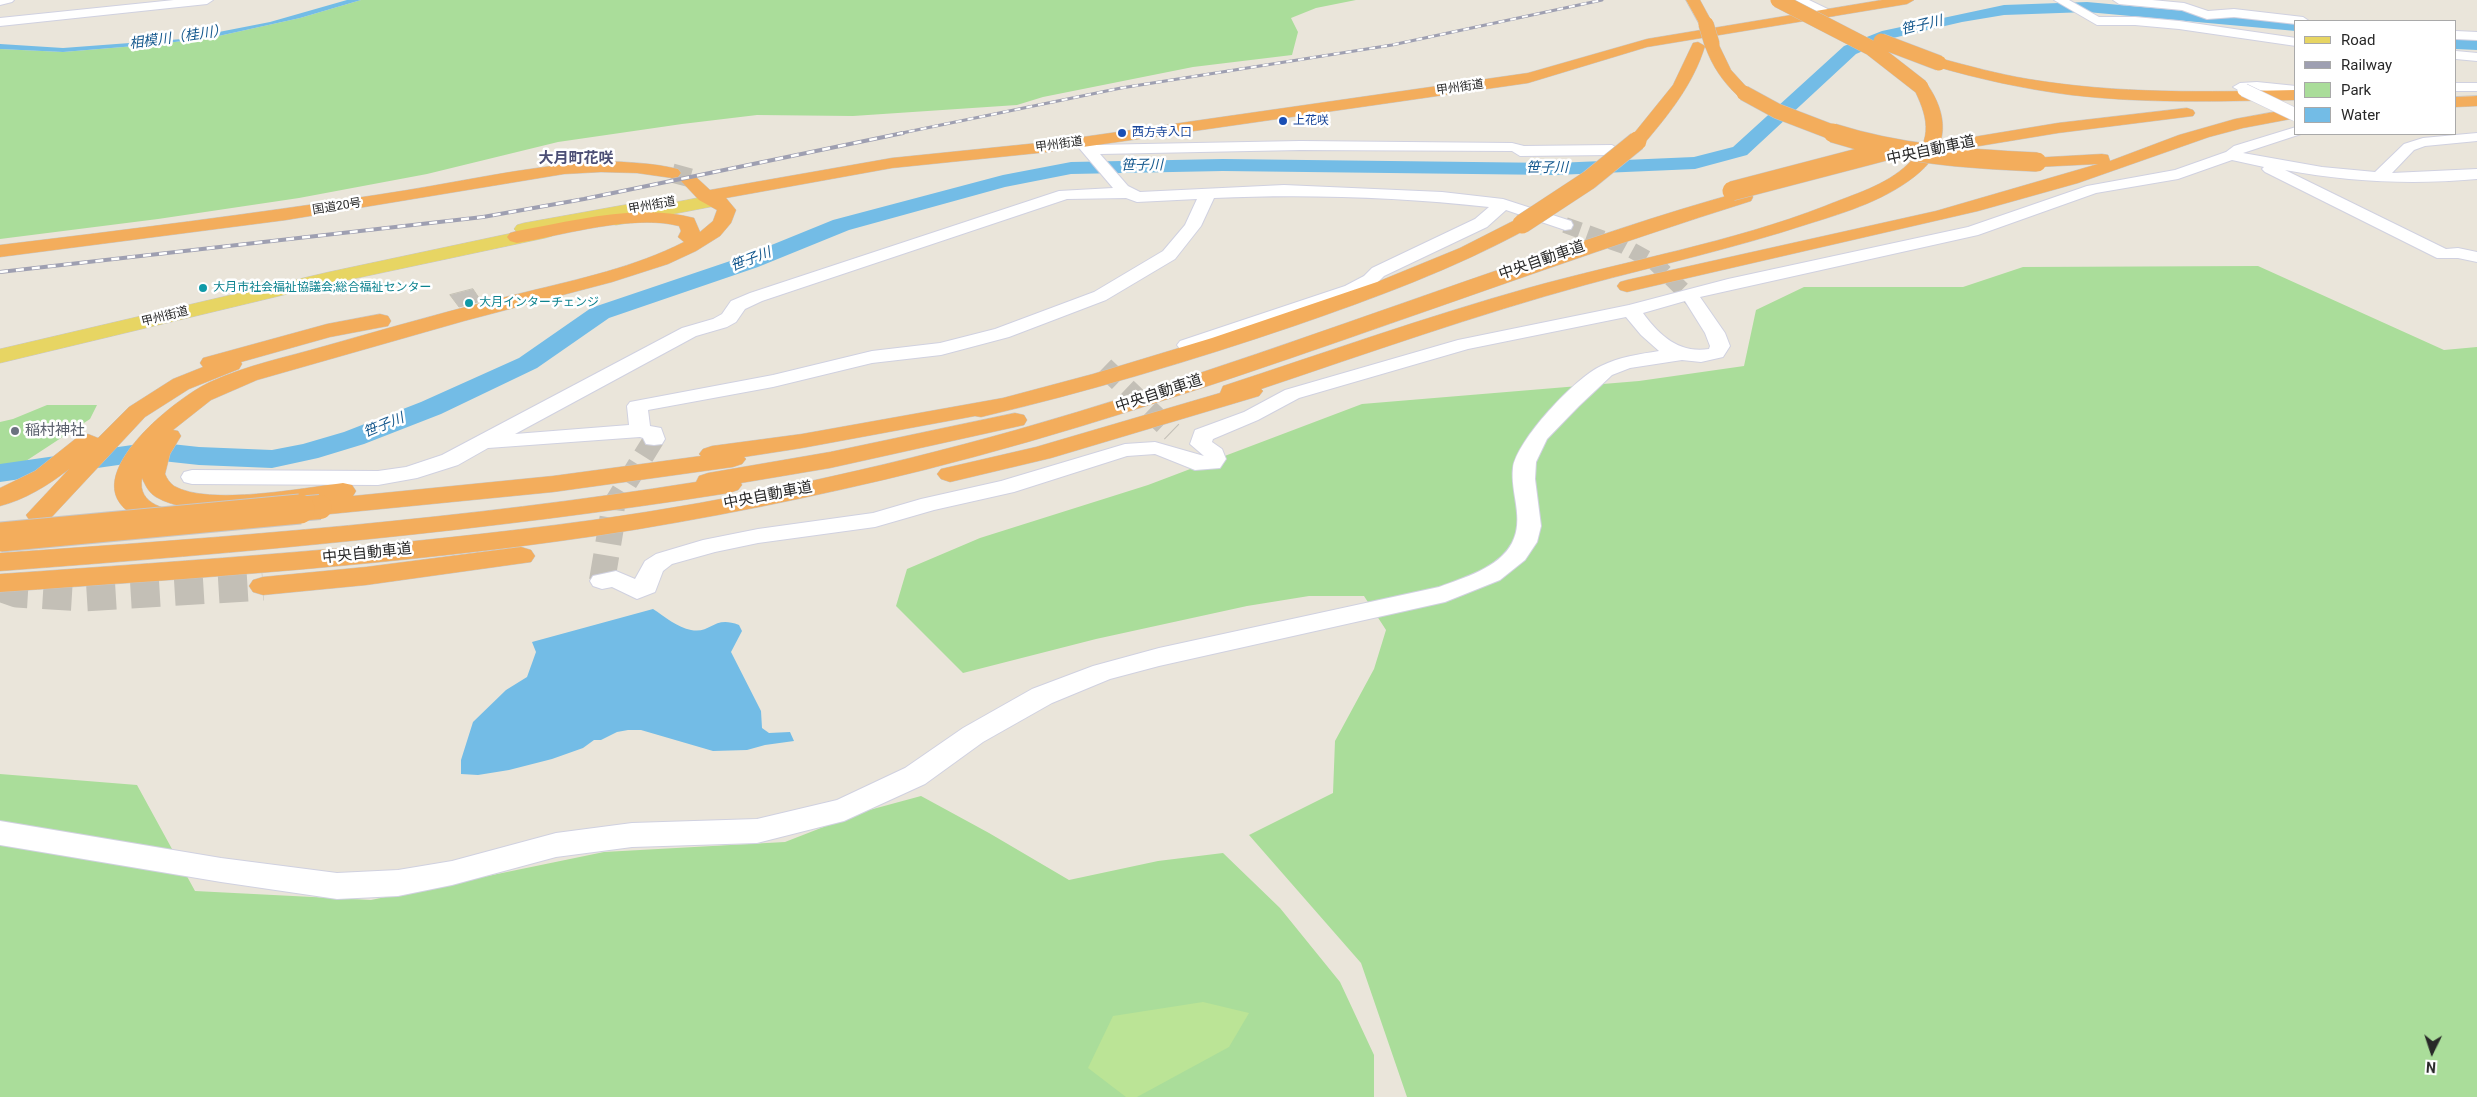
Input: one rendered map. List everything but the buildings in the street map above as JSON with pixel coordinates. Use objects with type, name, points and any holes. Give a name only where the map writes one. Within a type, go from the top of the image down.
[{"type":"highway","points":[[1692,0],[1702,25],[1705,45],[1716,58],[1727,77],[1744,92],[1791,118],[1861,140],[1944,156],[2037,162],[2120,156],[2241,124],[2294,114]]},
{"type":"highway","points":[[950,474],[1037,451],[1187,406],[1413,329],[1487,306],[1764,232],[1849,204],[1898,182],[1914,169],[1932,146],[1936,135],[1935,112],[1921,87],[1898,66],[1864,44],[1778,0]]},
{"type":"highway","points":[[1785,0],[1939,63],[2016,83],[2103,95],[2188,98],[2294,97]]},
{"type":"highway","name":"甲州街道","points":[[704,192],[732,186],[779,183],[892,163],[1084,146],[1528,78],[1640,45],[1907,0]]},
{"type":"highway","points":[[147,421],[136,460],[127,482],[128,495],[147,512],[163,518],[196,524],[274,524],[412,514],[596,495],[760,473],[849,456],[1021,410],[1388,286],[1477,249],[1522,224],[1589,180],[1637,141],[1678,94],[1705,45]]},
{"type":"highway","points":[[2457,93],[2477,93]]},
{"type":"highway","name":"中央自動車道","points":[[0,562],[352,535],[556,513],[736,484],[812,469],[917,446],[1021,410],[1154,380],[1528,254],[1738,194],[1846,170],[1950,142],[2048,122],[2151,109],[2294,97]]},
{"type":"highway","points":[[2457,101],[2477,100]]},
{"type":"highway","name":"中央自動車道","points":[[1950,142],[2110,121],[2294,105]]},
{"type":"highway","points":[[263,586],[468,563],[656,535],[812,507],[1042,453],[1369,355],[1553,305],[1645,282],[1874,232],[1999,200],[2096,172],[2202,134]]},
{"type":"highway","name":"甲州街道","points":[[704,192],[872,174],[1009,152]]},
{"type":"highway","name":"国道20号","points":[[0,251],[290,214],[558,170],[611,166],[672,172]]},
{"type":"highway","points":[[0,498],[36,480],[65,462],[147,421],[210,399],[248,380],[405,323],[638,268],[683,249],[747,207],[792,191],[872,174]]},
{"type":"highway","points":[[704,192],[726,207],[727,212],[722,222]]},
{"type":"highway","points":[[54,514],[147,421],[183,393],[222,375],[661,251],[688,237],[707,218],[704,192]]},
{"type":"highway","name":"中央自動車道","points":[[0,583],[350,556],[551,534],[649,519],[756,499],[922,463],[1083,418],[1244,367],[1544,260],[1738,194]]},
{"type":"highway","points":[[1244,367],[1440,303],[1508,283],[1758,230],[1849,204]]},
{"type":"highway","points":[[517,237],[623,220],[659,217],[687,222],[691,231],[688,237]]},
{"type":"highway","points":[[405,323],[327,331],[244,352],[192,370],[149,390],[126,405],[147,421],[157,454],[152,474],[157,484],[164,491],[180,498],[200,501],[280,498],[717,453],[1021,410]]},
{"type":"highway","points":[[0,537],[553,484],[698,465],[1021,410]]},
{"type":"main road","name":"甲州街道","points":[[0,356],[704,192]]},
{"type":"main road","name":"甲州街道","points":[[329,278],[475,238],[704,192]]},
{"type":"street","points":[[0,1],[8,0]]},
{"type":"street","points":[[0,22],[63,10],[207,0]]},
{"type":"street","points":[[1799,0],[1830,14]]},
{"type":"street","points":[[2060,0],[2097,21],[2135,20],[2294,42]]},
{"type":"street","points":[[2119,0],[2184,8],[2207,15],[2234,13],[2294,20]]},
{"type":"street","points":[[2457,35],[2477,36]]},
{"type":"street","points":[[2457,55],[2477,57]]},
{"type":"street","points":[[2294,90],[2257,86],[2240,88],[2294,113]]},
{"type":"street","points":[[2457,87],[2477,87]]},
{"type":"street","points":[[602,581],[616,579],[637,591],[646,586],[648,576],[654,566],[664,559],[711,545],[740,538],[874,520],[936,502],[1006,487],[1125,450],[1154,448],[1169,451],[1194,463],[1212,463],[1216,459],[1214,454],[1201,444],[1203,435],[1252,416],[1292,394],[1465,344],[1631,310],[1728,284],[1972,231],[2093,190],[2178,174],[2231,156],[2238,149],[2294,132]]},
{"type":"street","points":[[2379,177],[2409,147],[2423,142],[2477,137]]},
{"type":"street","points":[[1084,146],[1251,144],[1428,145],[1512,147],[1520,151],[1612,150]]},
{"type":"street","points":[[1084,146],[1124,191]]},
{"type":"street","points":[[2231,156],[2379,177],[2414,178],[2477,174]]},
{"type":"street","points":[[2256,161],[2443,254],[2458,253],[2477,257]]},
{"type":"street","points":[[192,477],[378,478],[409,473],[450,460],[663,345],[689,332],[720,323],[729,318],[738,305],[756,297],[1064,194],[1124,191],[1147,198],[1208,193],[1323,190],[1442,197],[1503,204],[1526,210],[1565,225]]},
{"type":"street","points":[[482,443],[647,435],[637,406],[773,381],[872,357],[970,343],[1100,296],[1169,255],[1194,226],[1208,193]]},
{"type":"street","points":[[1187,345],[1351,290],[1370,280],[1378,272],[1481,223],[1503,204]]},
{"type":"street","points":[[1631,310],[1652,338],[1664,348],[1683,354],[1704,356],[1716,353],[1720,346],[1715,333],[1694,301]]},
{"type":"street","points":[[0,833],[238,873],[337,886],[398,883],[452,873],[556,845],[632,835],[757,831],[844,810],[915,776],[974,735],[1042,696],[1102,672],[1159,657],[1445,594],[1484,580],[1514,559],[1528,536],[1530,510],[1525,486],[1525,464],[1539,435],[1604,372],[1639,360],[1683,354]]},
{"type":"green space","points":[[361,0],[1356,0],[1316,8],[1291,18],[1298,32],[1292,55],[1193,67],[1043,97],[1017,105],[853,116],[757,115],[682,124],[558,142],[427,174],[299,198],[158,219],[0,239],[0,49],[63,52],[159,44],[214,37],[300,18]]},
{"type":"green space","points":[[2258,266],[2444,350],[2477,347],[2477,1097],[1407,1097],[1361,963],[1249,835],[1333,793],[1335,741],[1374,669],[1386,630],[1364,596],[1309,596],[1247,606],[1096,639],[963,673],[896,606],[907,569],[980,538],[1148,485],[1362,404],[1639,381],[1744,366],[1756,310],[1804,287],[1963,287],[2023,267]]},
{"type":"green space","points":[[47,405],[97,405],[90,419],[0,478],[0,422],[13,419]]},
{"type":"green space","points":[[0,774],[137,785],[195,891],[371,900],[604,852],[785,842],[862,812],[921,796],[1069,880],[1158,861],[1223,853],[1280,908],[1340,982],[1374,1055],[1374,1097],[0,1097]]},
{"type":"green space","points":[[1203,1002],[1249,1013],[1229,1047],[1137,1097],[1126,1097],[1088,1068],[1113,1016]]},
{"type":"water","points":[[347,0],[361,0],[300,18],[214,37],[159,44],[63,52],[0,49],[0,44],[63,48],[183,39],[270,22]]},
{"type":"water","points":[[653,609],[676,624],[691,630],[704,630],[723,622],[739,625],[742,631],[731,652],[761,711],[762,728],[769,733],[790,732],[794,741],[765,745],[747,750],[713,751],[641,730],[628,730],[617,732],[601,740],[594,740],[583,748],[552,759],[509,770],[478,775],[461,774],[461,760],[473,722],[506,690],[527,677],[536,652],[532,642]]},
{"type":"waterway","name":"笹子川","points":[[0,473],[153,451],[199,456],[272,459],[308,452],[354,438],[431,408],[528,363],[600,313],[750,262],[841,225],[1003,181],[1071,168],[1223,165],[1556,169],[1695,163],[1740,151],[1850,50],[1888,34],[1962,17],[2004,10],[2087,7],[2294,26]]},
{"type":"waterway","name":"笹子川","points":[[2457,44],[2477,45]]},
{"type":"tunnel","points":[[672,173],[698,180]]},
{"type":"tunnel","points":[[1565,225],[1624,246],[1655,263],[1694,301]]},
{"type":"tunnel","points":[[1104,367],[1172,432]]},
{"type":"tunnel","points":[[614,510],[615,502],[654,439]]},
{"type":"tunnel","points":[[602,581],[614,509]]},
{"type":"tunnel","points":[[0,587],[17,593],[83,597],[263,586]]},
{"type":"railway","points":[[897,134],[1121,88],[1392,45],[1602,0]]},
{"type":"railway","points":[[0,272],[483,217],[584,199],[903,133]]},
{"type":"place","name":"上花咲","points":[[1283,121]]},
{"type":"place","name":"西方寺入口","points":[[1122,133]]},
{"type":"place","name":"大月市社会福祉協議会;総合福祉センター","points":[[203,288]]},
{"type":"place","name":"大月インターチェンジ","points":[[469,303]]},
{"type":"place","name":"稲村神社","points":[[15,431]]},
{"type":"district","name":"大月町花咲","points":[[576,159]]},
{"type":"water label","name":"相模川（桂川）","points":[[178,38]]}]
